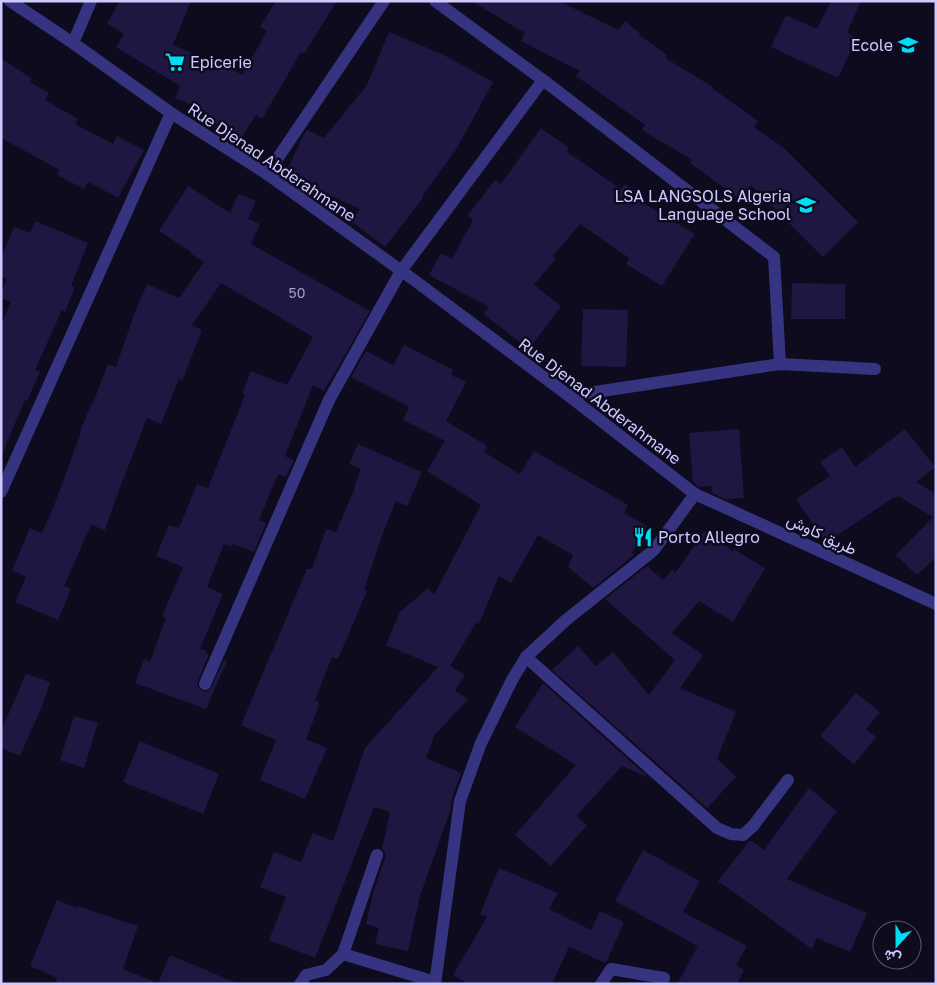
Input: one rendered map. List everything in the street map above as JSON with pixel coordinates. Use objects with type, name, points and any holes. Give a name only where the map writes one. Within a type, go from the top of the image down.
[{"type":"street","name":"Rue Djenad Abderahmane","points":[[10,1],[171,113],[267,174],[569,396],[695,494]]},
{"type":"street","points":[[73,43],[92,1]]},
{"type":"street","points":[[267,174],[384,1]]},
{"type":"street","points":[[435,1],[544,80],[774,257],[780,364]]},
{"type":"street","points":[[205,684],[329,400],[402,272],[544,80]]},
{"type":"street","points":[[1,492],[171,113]]},
{"type":"street","points":[[569,396],[780,364],[876,369]]},
{"type":"street","points":[[343,954],[435,983],[460,802],[482,744],[512,680],[526,657],[566,620],[654,550],[695,494]]},
{"type":"street","name":"طريق كاوش","points":[[695,494],[936,604]]},
{"type":"street","points":[[526,657],[717,828],[731,834],[743,835],[753,826],[788,780]]},
{"type":"street","points":[[300,984],[306,975],[326,970],[343,954],[377,855]]},
{"type":"street","points":[[601,984],[611,969],[664,978]]},
{"type":"building","points":[[120,1],[191,1],[173,45],[224,67],[226,65],[242,75],[267,31],[260,27],[276,1],[337,1],[304,54],[301,52],[262,119],[256,115],[241,139],[194,110],[196,107],[175,98],[180,86],[116,47],[124,34],[107,23]]},
{"type":"building","points":[[471,1],[559,1],[618,30],[625,21],[640,33],[639,35],[667,55],[665,58],[713,87],[758,121],[754,127],[784,148],[858,222],[823,257],[751,185],[741,200],[690,163],[692,160],[642,130],[645,125],[576,76],[580,71],[521,41],[525,33]]},
{"type":"building","points":[[831,1],[861,1],[847,33],[857,38],[838,78],[771,47],[786,15],[817,29]]},
{"type":"building","points":[[389,32],[442,54],[493,82],[457,148],[423,198],[385,247],[351,221],[360,209],[285,175],[307,130],[324,138],[367,85]]},
{"type":"building","points":[[1,58],[32,79],[30,82],[49,93],[45,100],[78,119],[75,124],[113,144],[117,136],[144,150],[118,198],[88,182],[84,189],[57,175],[60,170],[1,138]]},
{"type":"building","points":[[541,128],[569,148],[567,152],[621,189],[625,184],[641,195],[638,200],[695,234],[662,286],[626,264],[629,258],[580,224],[553,256],[556,258],[534,285],[561,306],[529,349],[483,314],[489,307],[429,275],[441,253],[452,259],[473,220],[468,215],[495,180],[501,184]]},
{"type":"building","points":[[188,186],[230,213],[238,194],[256,201],[248,219],[260,224],[251,244],[370,311],[324,391],[313,385],[285,456],[294,460],[286,477],[278,474],[259,520],[266,523],[254,552],[232,544],[231,547],[224,544],[207,587],[223,594],[200,649],[207,651],[206,653],[209,654],[198,681],[199,689],[205,692],[210,690],[224,660],[227,661],[206,709],[135,683],[144,659],[150,662],[166,618],[162,616],[183,567],[156,556],[169,525],[179,528],[197,484],[208,488],[245,395],[242,394],[251,371],[287,385],[313,337],[221,283],[192,325],[202,330],[182,381],[179,379],[161,424],[147,418],[105,530],[91,525],[64,586],[71,589],[58,620],[15,602],[26,577],[12,570],[30,528],[42,533],[55,503],[80,431],[108,364],[116,367],[147,284],[179,298],[204,262],[159,231]]},
{"type":"building","points":[[35,221],[88,243],[71,286],[75,287],[65,312],[62,310],[35,370],[40,372],[27,401],[25,400],[1,456],[1,324],[11,302],[1,298],[1,293],[7,279],[1,276],[1,257],[14,227],[30,233]]},
{"type":"building","points":[[792,283],[845,284],[845,319],[791,319]]},
{"type":"building","points":[[583,309],[628,310],[626,367],[581,366]]},
{"type":"building","points":[[404,345],[453,370],[451,375],[466,382],[446,421],[487,446],[484,452],[520,474],[534,451],[628,505],[624,513],[647,526],[632,553],[634,555],[593,588],[568,567],[573,555],[538,535],[511,583],[499,576],[479,624],[476,623],[450,666],[465,675],[455,691],[468,699],[434,736],[426,758],[461,773],[452,798],[450,811],[420,896],[408,951],[375,944],[379,928],[366,924],[373,893],[385,858],[385,853],[382,849],[390,812],[374,807],[315,958],[269,940],[286,897],[260,887],[274,852],[301,862],[313,833],[333,841],[365,748],[438,667],[386,645],[400,612],[428,588],[434,595],[481,505],[427,471],[445,441],[403,420],[409,407],[351,377],[366,351],[393,365]]},
{"type":"building","points":[[739,429],[744,498],[725,499],[712,493],[711,486],[699,487],[693,482],[689,433]]},
{"type":"building","points":[[905,429],[935,467],[916,482],[936,494],[936,557],[917,575],[896,555],[933,517],[898,496],[826,543],[796,499],[830,476],[820,462],[842,447],[855,467]]},
{"type":"building","points":[[358,444],[422,472],[407,506],[396,501],[364,590],[367,591],[338,659],[332,657],[315,700],[319,702],[319,706],[306,739],[327,748],[305,799],[260,780],[276,740],[241,725],[307,569],[312,569],[326,529],[336,532],[355,488],[361,469],[349,464]]},
{"type":"building","points":[[705,531],[733,551],[734,549],[765,568],[733,622],[699,601],[672,633],[703,655],[680,688],[736,712],[717,759],[736,777],[707,808],[552,670],[578,646],[596,666],[613,652],[649,695],[675,660],[605,599],[647,566],[663,580],[672,570],[675,573]]},
{"type":"building","points":[[26,674],[50,682],[43,704],[20,756],[1,748],[1,731]]},
{"type":"building","points":[[543,683],[649,778],[622,766],[576,816],[587,825],[551,866],[515,835],[576,765],[515,727]]},
{"type":"building","points":[[856,693],[880,712],[866,729],[876,737],[854,764],[820,736]]},
{"type":"building","points":[[74,716],[98,723],[84,768],[60,760]]},
{"type":"building","points":[[140,741],[219,774],[203,814],[123,782]]},
{"type":"building","points":[[809,788],[837,811],[787,879],[867,913],[850,952],[817,938],[812,949],[718,881],[750,840],[764,850]]},
{"type":"building","points":[[643,850],[700,881],[683,912],[747,946],[736,965],[744,970],[737,984],[677,984],[698,946],[615,901]]},
{"type":"building","points":[[499,868],[558,893],[549,909],[591,930],[600,911],[624,922],[606,963],[569,947],[552,984],[468,984],[453,975],[487,917],[480,914]]},
{"type":"building","points":[[57,900],[77,908],[77,906],[138,926],[123,969],[158,983],[170,955],[239,984],[55,984],[57,978],[30,966]]},
{"type":"place","name":"Ecole","points":[[908,45]]},
{"type":"place","name":"Epicerie","points":[[175,62]]},
{"type":"place","name":"LSA LANGSOLS Algeria Language School","points":[[806,205]]},
{"type":"place","name":"Porto Allegro","points":[[643,537]]}]
